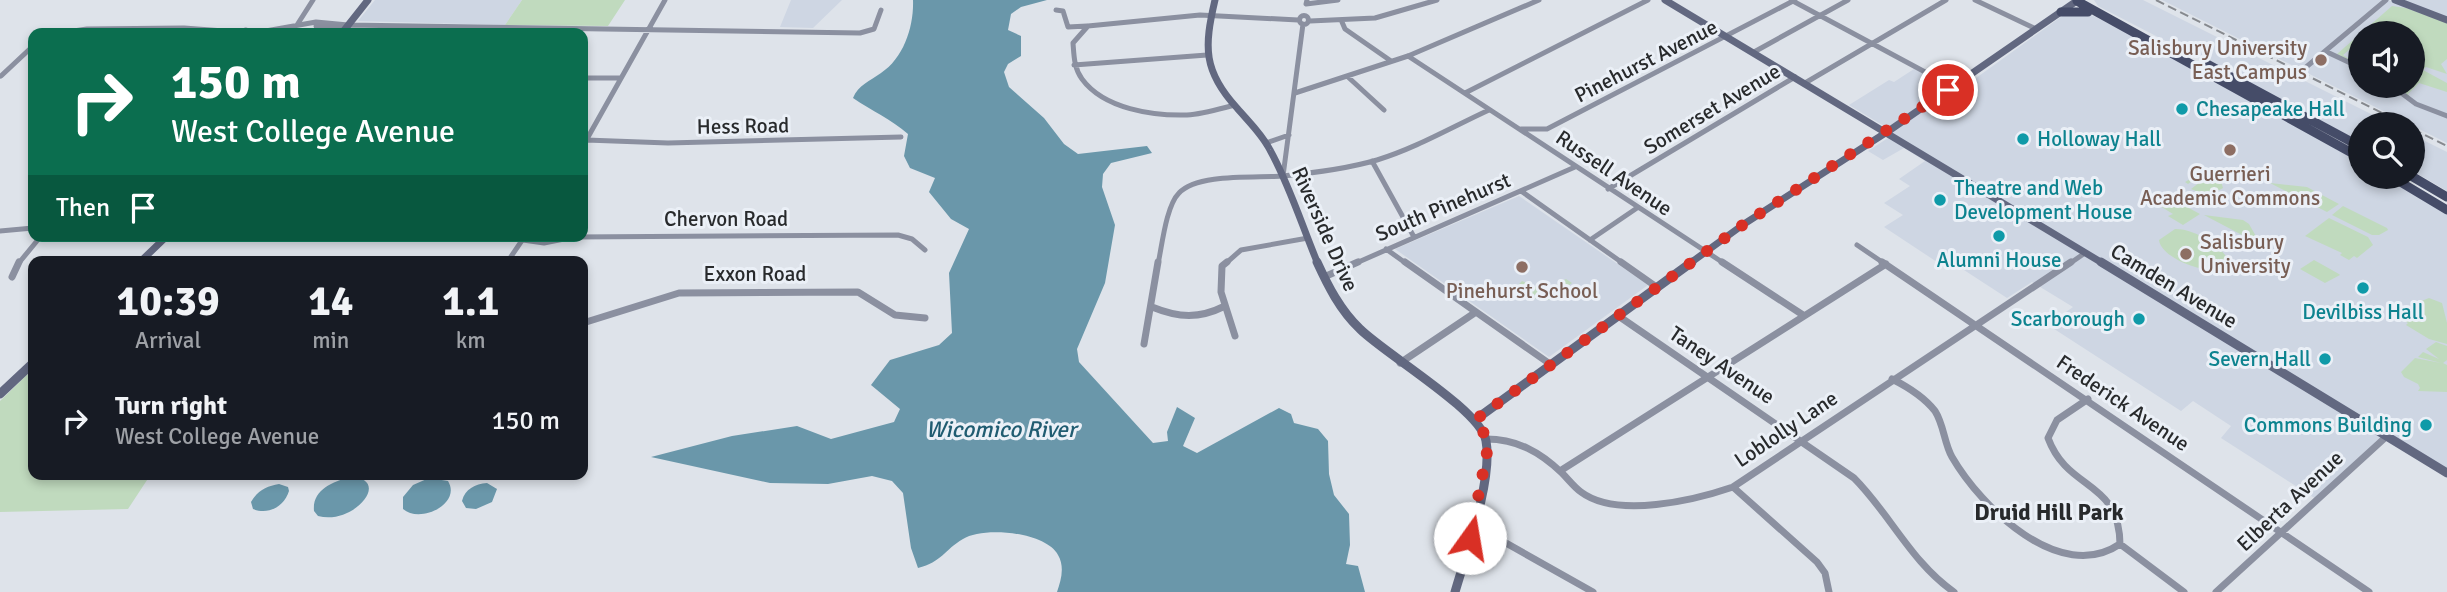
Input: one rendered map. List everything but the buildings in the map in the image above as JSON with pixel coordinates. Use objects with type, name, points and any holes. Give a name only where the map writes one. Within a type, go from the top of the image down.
[{"type":"main road","points":[[2077,0],[2348,151]]},
{"type":"main road","points":[[2089,0],[2102,14]]},
{"type":"main road","points":[[2061,12],[2074,10],[2102,14],[2229,75],[2348,139]]},
{"type":"main road","points":[[2187,61],[2194,60],[2229,75]]},
{"type":"main road","points":[[2425,183],[2445,192]]},
{"type":"main road","points":[[2412,189],[2447,210]]},
{"type":"street","points":[[297,25],[313,0]]},
{"type":"street","points":[[346,28],[368,0]]},
{"type":"street","points":[[588,136],[665,0]]},
{"type":"street","points":[[1074,65],[1207,55],[1215,0]]},
{"type":"street","points":[[1306,2],[1338,0]]},
{"type":"street","points":[[1056,10],[1064,12],[1068,27],[1212,15],[1301,22],[1342,22],[1391,16],[1437,0]]},
{"type":"street","points":[[1520,0],[1528,5]]},
{"type":"street","points":[[1295,93],[1408,56],[1539,0]]},
{"type":"street","points":[[1465,93],[1648,0]]},
{"type":"street","points":[[1669,2],[1680,0]]},
{"type":"street","points":[[1793,0],[1953,87]]},
{"type":"street","name":"Pinehurst Avenue","points":[[1519,129],[1547,128],[1728,37],[1793,0]]},
{"type":"street","points":[[1754,52],[1848,0]]},
{"type":"street","points":[[1805,83],[1946,0]]},
{"type":"street","points":[[1975,0],[2036,29]]},
{"type":"street","points":[[1475,420],[1528,384],[1550,364],[1704,252],[1887,132],[2077,0]]},
{"type":"street","points":[[2305,68],[2386,0]]},
{"type":"street","points":[[2395,0],[2447,20]]},
{"type":"street","name":"Camden Avenue","points":[[1669,2],[2447,473]]},
{"type":"street","points":[[588,28],[860,33],[874,29],[881,10]]},
{"type":"street","points":[[1283,176],[1295,93],[1301,22]]},
{"type":"street","points":[[1342,22],[1345,29],[1391,61]]},
{"type":"street","points":[[280,28],[297,25],[327,28],[348,25],[574,28]]},
{"type":"street","points":[[1088,26],[1073,43],[1074,65],[1087,85],[1104,98],[1147,113],[1185,115],[1235,106]]},
{"type":"street","points":[[1,76],[28,51]]},
{"type":"street","points":[[2327,52],[2348,62]]},
{"type":"street","name":"Riverside Drive","points":[[1207,55],[1213,75],[1266,143],[1283,176],[1324,277],[1344,312],[1360,330],[1399,363],[1475,420],[1486,439]]},
{"type":"street","name":"Russell Avenue","points":[[1408,56],[1704,252],[1803,314]]},
{"type":"street","points":[[1348,77],[1384,110]]},
{"type":"street","name":"Somerset Avenue","points":[[1608,189],[1795,77]]},
{"type":"street","points":[[588,78],[621,78]]},
{"type":"street","points":[[2409,98],[2447,116]]},
{"type":"street","points":[[1144,344],[1163,242],[1174,199],[1179,192],[1189,186],[1209,182],[1283,176],[1372,161],[1393,155],[1489,110]]},
{"type":"street","points":[[1544,145],[1547,128]]},
{"type":"street","points":[[1266,143],[1289,135]]},
{"type":"street","name":"Hess Road","points":[[588,143],[901,137]]},
{"type":"street","points":[[1372,161],[1414,237]]},
{"type":"street","name":"South Pinehurst","points":[[1324,277],[1575,167]]},
{"type":"street","points":[[1521,191],[1658,288]]},
{"type":"street","points":[[2429,199],[2445,192]]},
{"type":"street","points":[[1590,240],[1637,208]]},
{"type":"street","points":[[0,231],[28,228]]},
{"type":"street","name":"Chervon Road","points":[[588,237],[898,235],[912,239],[925,250]]},
{"type":"street","points":[[1235,336],[1225,306],[1220,273],[1222,266],[1233,254],[1254,246],[1308,238]]},
{"type":"street","points":[[12,277],[15,267],[36,242]]},
{"type":"street","points":[[146,256],[161,242]]},
{"type":"street","name":"Frederick Avenue","points":[[1857,245],[2088,399],[2369,592]]},
{"type":"street","points":[[1386,249],[1550,364]]},
{"type":"street","name":"Loblolly Lane","points":[[1486,439],[1520,443],[1548,459],[1583,495],[1609,504],[1665,502],[1703,497],[1732,487],[2085,253]]},
{"type":"street","points":[[1560,471],[1803,314],[1886,264]]},
{"type":"street","name":"Exxon Road","points":[[588,321],[663,296],[693,292],[858,292],[876,300],[890,313],[909,318],[925,318]]},
{"type":"street","points":[[1152,307],[1188,319],[1209,314],[1225,306]]},
{"type":"street","points":[[1399,363],[1476,312]]},
{"type":"street","name":"Taney Avenue","points":[[1617,315],[1801,440],[1865,487],[1931,578],[1954,592]]},
{"type":"street","points":[[0,394],[28,368]]},
{"type":"street","points":[[1892,379],[1919,396],[1933,409],[1945,442],[1965,478],[1984,500],[2013,525],[2042,544],[2074,556],[2099,556],[2120,544]]},
{"type":"street","points":[[2088,399],[2057,420],[2050,431],[2049,445],[2065,468],[2100,493],[2113,507],[2121,522],[2120,544]]},
{"type":"street","name":"Elberta Avenue","points":[[2216,592],[2386,436]]},
{"type":"street","points":[[1455,592],[1474,525],[1487,454],[1486,439]]},
{"type":"street","points":[[1732,487],[1817,562],[1825,573],[1829,592]]},
{"type":"street","points":[[1474,525],[1592,592]]},
{"type":"street","points":[[2120,544],[2184,592]]},
{"type":"shaded area","points":[[375,0],[522,0],[505,25],[358,21]]},
{"type":"shaded area","points":[[791,0],[842,0],[813,28],[780,27]]},
{"type":"shaded area","points":[[2094,0],[2143,0],[2367,112],[2348,112],[2348,135],[2098,6]]},
{"type":"shaded area","name":"Salisbury University East Campus","points":[[2162,0],[2388,0],[2402,5],[2406,0],[2447,0],[2447,143],[2425,132],[2425,112],[2385,112],[2357,98],[2425,98],[2425,21],[2348,21],[2348,93]]},
{"type":"shaded area","name":"Salisbury University","points":[[2077,12],[2094,16],[2223,82],[2348,155],[2348,189],[2404,189],[2447,214],[2447,477],[2382,437],[2316,499],[2221,438],[2231,426],[2193,401],[2181,411],[2048,325],[2073,307],[2032,282],[2007,298],[1944,257],[1937,262],[1884,227],[1903,215],[1884,203],[1910,186],[1899,179],[1925,161],[1904,148],[1883,160],[1868,151],[1888,138],[1877,131],[1884,126],[1849,105],[1889,80],[1894,82],[1914,69],[1958,91],[2065,14]]},
{"type":"shaded area","points":[[2425,141],[2447,152],[2447,191],[2425,178]]},
{"type":"shaded area","name":"Pinehurst School","points":[[1519,196],[1648,285],[1549,357],[1395,249]]},
{"type":"green space","points":[[522,0],[625,0],[608,26],[505,25]]},
{"type":"green space","points":[[2392,6],[2406,8],[2447,23],[2447,59],[2441,64],[2447,74],[2426,67],[2425,21],[2375,21]]},
{"type":"green space","points":[[2348,44],[2348,51],[2343,55],[2348,60],[2337,54]]},
{"type":"green space","points":[[2425,71],[2447,83],[2447,92],[2425,85]]},
{"type":"green space","points":[[2203,170],[2207,172],[2204,175],[2212,175],[2221,181],[2223,188],[2208,196],[2191,189],[2204,179],[2199,176],[2188,184],[2185,182],[2197,175],[2201,176],[2199,173]]},
{"type":"green space","points":[[2270,183],[2307,187],[2339,204],[2327,212]]},
{"type":"green space","points":[[2172,199],[2200,214],[2183,225],[2168,216],[2173,214],[2160,206]]},
{"type":"green space","points":[[2343,206],[2388,230],[2372,235],[2332,215]]},
{"type":"green space","points":[[2204,215],[2243,220],[2249,224],[2261,245]]},
{"type":"green space","points":[[2329,218],[2368,237],[2373,245],[2357,258],[2354,256],[2349,260],[2340,255],[2342,253],[2305,236]]},
{"type":"green space","points":[[2175,229],[2190,232],[2215,245],[2229,263],[2226,268],[2198,268],[2168,254],[2159,240]]},
{"type":"green space","points":[[2314,260],[2340,275],[2325,283],[2300,269]]},
{"type":"green space","points":[[1566,279],[1572,283],[1550,300],[1531,297],[1517,286],[1522,281],[1546,291]]},
{"type":"green space","points":[[2429,298],[2442,303],[2447,323],[2447,344],[2429,339],[2406,325],[2408,323],[2403,320],[2403,313]]},
{"type":"green space","points":[[2436,342],[2447,346],[2447,360],[2443,363],[2447,365],[2447,392],[2418,391],[2418,384],[2404,377],[2401,372],[2415,358],[2441,363],[2418,357],[2423,352],[2439,359],[2426,349]]},
{"type":"green space","points":[[28,374],[28,480],[147,480],[128,509],[0,512],[0,401]]},
{"type":"water","name":"Wicomico River","points":[[913,0],[1047,0],[1021,7],[1011,14],[1008,30],[1021,36],[1021,56],[1008,64],[1004,72],[1009,87],[1044,118],[1064,144],[1078,154],[1147,146],[1152,153],[1111,163],[1103,174],[1102,187],[1115,225],[1105,283],[1077,349],[1079,362],[1153,443],[1168,441],[1167,432],[1177,407],[1195,418],[1183,446],[1197,453],[1279,408],[1291,414],[1294,423],[1318,429],[1328,441],[1329,474],[1334,495],[1349,514],[1350,545],[1346,564],[1358,566],[1365,592],[1057,592],[1062,569],[1058,555],[1051,547],[1028,536],[999,532],[972,535],[963,539],[938,559],[918,568],[911,548],[903,493],[892,481],[872,476],[828,484],[770,483],[651,457],[732,436],[797,426],[831,439],[894,422],[900,409],[871,385],[890,360],[939,345],[952,333],[949,273],[969,229],[951,219],[929,192],[935,178],[910,168],[904,156],[908,134],[853,98],[861,86],[896,59],[909,31]]},
{"type":"water","points":[[363,480],[368,485],[364,501],[344,514],[318,516],[314,511],[316,498],[324,488],[336,481]]},
{"type":"water","points":[[424,480],[442,480],[448,481],[451,489],[444,504],[428,513],[419,514],[403,509],[403,497],[413,485]]},
{"type":"water","points":[[487,483],[497,489],[492,502],[476,509],[466,508],[462,501],[465,493],[475,486]]},
{"type":"water","points":[[279,484],[288,487],[289,491],[279,505],[264,511],[253,509],[251,502],[257,494],[267,487]]},
{"type":"railway","points":[[2156,0],[2380,112]]},
{"type":"railway","points":[[2425,135],[2447,146]]},
{"type":"place","name":"Salisbury University East Campus","points":[[2321,60]]},
{"type":"place","name":"Chesapeake Hall","points":[[2182,109]]},
{"type":"place","name":"Holloway Hall","points":[[2023,139]]},
{"type":"place","name":"Guerrieri Academic Commons","points":[[2230,150]]},
{"type":"place","name":"Theatre and Web Development House","points":[[1940,200]]},
{"type":"place","name":"Alumni House","points":[[1999,236]]},
{"type":"place","name":"Salisbury University","points":[[2186,254]]},
{"type":"place","name":"Pinehurst School","points":[[1522,267]]},
{"type":"place","name":"Devilbiss Hall","points":[[2363,288]]},
{"type":"place","name":"Scarborough","points":[[2139,319]]},
{"type":"place","name":"Severn Hall","points":[[2325,359]]},
{"type":"place","name":"Commons Building","points":[[2426,425]]},
{"type":"district","name":"Druid Hill Park","points":[[2049,512]]},
{"type":"route","points":[[1470,538],[1488,447],[1482,428],[1475,420],[1528,384],[1550,364],[1744,224],[1948,90]]}]
